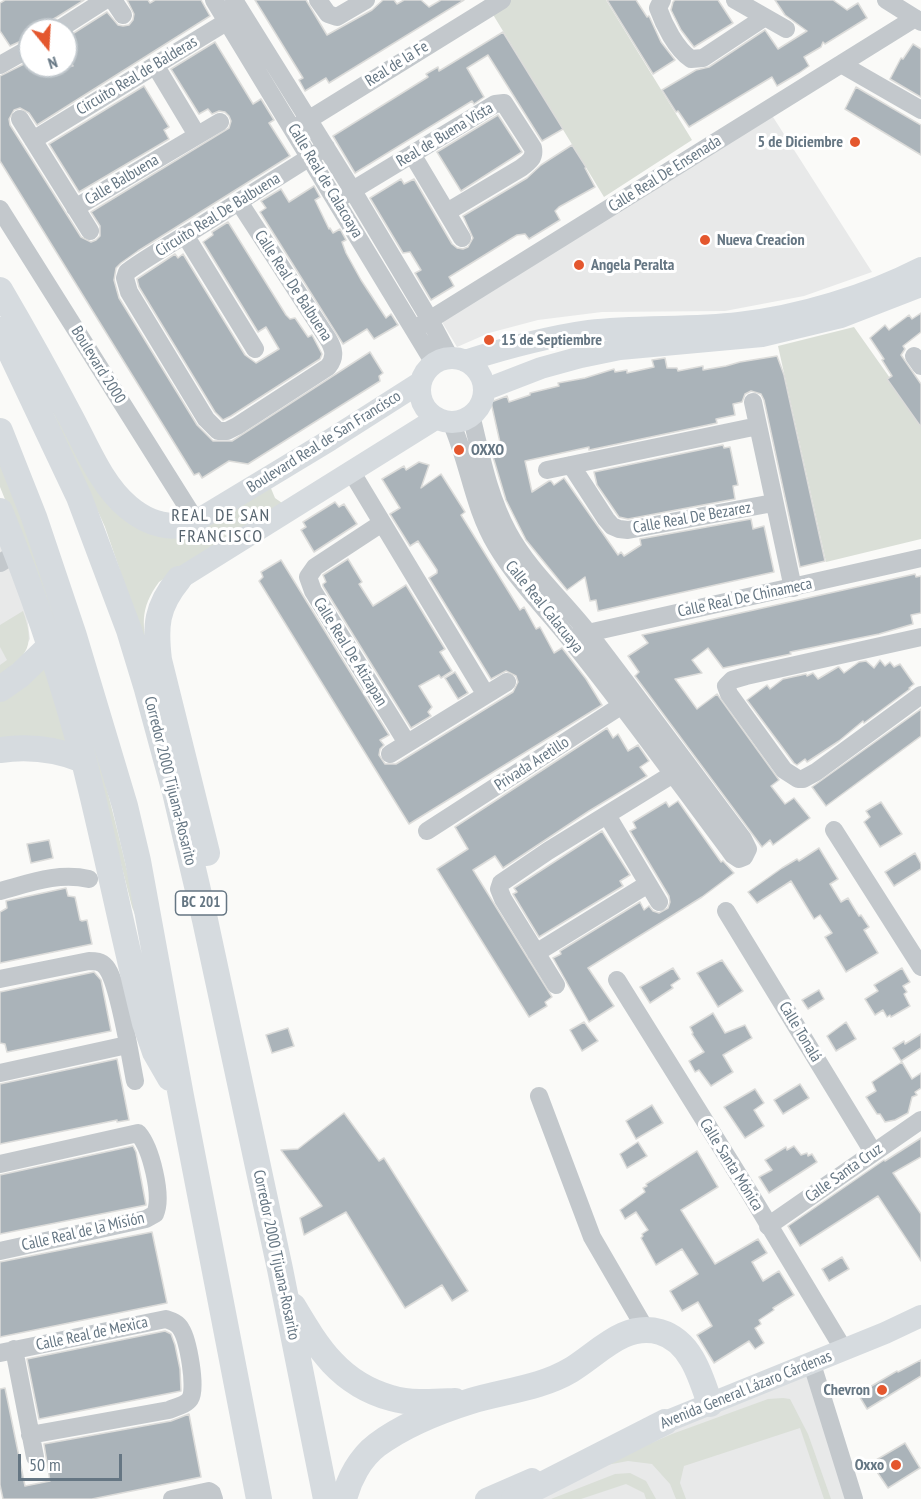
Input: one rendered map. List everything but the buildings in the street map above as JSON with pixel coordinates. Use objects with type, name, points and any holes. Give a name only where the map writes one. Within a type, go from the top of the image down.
[{"type":"highway","points":[[0,290],[116,496],[128,507],[152,522],[174,526],[196,521]]},
{"type":"highway","name":"Corredor 2000 Tijuana-Rosarito","points":[[0,330],[79,497],[129,630],[147,689],[175,792],[205,920],[326,1499]]},
{"type":"highway","points":[[0,431],[34,517],[75,636],[125,806],[138,861],[180,1096],[259,1499]]},
{"type":"highway","points":[[0,511],[8,558],[49,647],[83,760],[145,1023],[155,1052],[180,1096]]},
{"type":"highway","points":[[179,579],[161,605],[156,638],[159,660],[192,787],[243,1016],[244,1059],[239,1083]]},
{"type":"highway","points":[[0,689],[20,675],[49,647]]},
{"type":"highway","points":[[0,750],[36,748],[83,760]]},
{"type":"highway","points":[[284,1291],[309,1333],[334,1367],[358,1384],[391,1398],[408,1401],[470,1401]]},
{"type":"highway","points":[[344,1499],[347,1486],[357,1466],[374,1447],[397,1432],[470,1401],[516,1391],[553,1378],[571,1370],[616,1338],[633,1331],[658,1331],[673,1337],[682,1345],[700,1374],[710,1404]]},
{"type":"highway","points":[[514,1499],[665,1422]]},
{"type":"main road","points":[[453,418],[429,412],[420,393],[421,382],[426,371],[449,361],[557,336],[592,331],[740,323],[804,311],[850,297],[921,268]]},
{"type":"main road","points":[[484,390],[541,368],[590,355],[762,336],[841,317],[921,286]]},
{"type":"main road","points":[[179,579],[351,471],[453,418],[478,408],[484,390],[478,372],[449,361]]},
{"type":"main road","name":"Boulevard Real de San Francisco","points":[[196,521],[421,382]]},
{"type":"main road","points":[[330,440],[343,451],[351,471]]},
{"type":"main road","points":[[283,467],[281,476],[288,493],[302,502]]},
{"type":"main road","name":"Avenida General Lázaro Cárdenas","points":[[486,1499],[665,1422],[812,1364],[921,1316]]},
{"type":"street","points":[[77,18],[105,0]]},
{"type":"street","name":"Calle Real de Calacoaya","points":[[214,0],[234,7],[309,119],[353,190],[423,325]]},
{"type":"street","points":[[318,0],[328,14],[337,16],[366,0]]},
{"type":"street","name":"Real de la Fe","points":[[293,129],[502,0]]},
{"type":"street","points":[[662,0],[658,8],[660,14],[678,46],[691,59],[703,58],[765,17]]},
{"type":"street","points":[[735,0],[786,29]]},
{"type":"street","points":[[886,0],[918,20]]},
{"type":"street","name":"Calle Real de Calacoaya","points":[[234,7],[293,129],[336,200],[449,361]]},
{"type":"street","name":"Circuito Real de Balderas","points":[[33,140],[155,65],[234,7]]},
{"type":"street","name":"Calle Real De Ensenada","points":[[423,325],[841,64],[918,20]]},
{"type":"street","points":[[0,65],[18,55]]},
{"type":"street","points":[[841,64],[921,110]]},
{"type":"street","points":[[155,65],[197,135]]},
{"type":"street","name":"Real de Buena Vista","points":[[336,200],[495,104],[500,102],[508,106],[533,148],[532,159],[521,168],[447,212]]},
{"type":"street","name":"Calle Balbuena","points":[[20,119],[75,208],[220,122]]},
{"type":"street","name":"Circuito Real De Balbuena","points":[[129,292],[125,278],[127,272],[326,147]]},
{"type":"street","points":[[412,154],[462,238]]},
{"type":"street","name":"Calle Real De Balbuena","points":[[129,292],[206,419],[218,431],[227,431],[237,426],[328,367],[333,358],[331,345],[239,202]]},
{"type":"street","points":[[75,208],[90,231]]},
{"type":"street","name":"Boulevard 2000","points":[[0,209],[196,521]]},
{"type":"street","points":[[185,235],[255,349]]},
{"type":"street","name":"Calle Real De Bezarez","points":[[753,402],[793,588]]},
{"type":"street","name":"Calle Real Calacuaya","points":[[453,418],[485,474],[496,508],[525,560],[588,633],[629,701],[680,770],[607,815]]},
{"type":"street","name":"Calle Real Calacuaya","points":[[453,418],[481,515],[494,543],[511,570],[629,701]]},
{"type":"street","points":[[547,470],[758,426]]},
{"type":"street","name":"Calle Real De Bezarez","points":[[571,465],[606,519],[619,530],[647,528],[773,503]]},
{"type":"street","points":[[351,471],[486,694]]},
{"type":"street","name":"Calle Real De Atizapan","points":[[382,523],[315,567],[308,577],[313,591],[407,743]]},
{"type":"street","name":"Calle Real De Chinameca","points":[[569,637],[921,558]]},
{"type":"street","points":[[921,637],[746,675],[732,680],[726,686],[729,694],[784,770],[798,779],[803,779],[816,772],[921,695]]},
{"type":"street","points":[[390,754],[507,682]]},
{"type":"street","name":"Privada Aretillo","points":[[427,831],[629,701]]},
{"type":"street","points":[[556,985],[503,899],[499,889],[501,883],[607,815],[659,902]]},
{"type":"street","points":[[834,830],[921,968]]},
{"type":"street","points":[[0,891],[61,876],[89,879]]},
{"type":"street","points":[[536,953],[648,884]]},
{"type":"street","name":"Calle Tonalá","points":[[726,911],[873,1152]]},
{"type":"street","points":[[0,979],[62,965],[97,960],[105,965],[115,988],[135,1081]]},
{"type":"street","name":"Calle Santa Mónica","points":[[617,980],[843,1350]]},
{"type":"street","points":[[0,1073],[127,1045]]},
{"type":"street","points":[[539,1096],[592,1237],[646,1330]]},
{"type":"street","name":"Calle Santa Cruz","points":[[768,1226],[921,1120]]},
{"type":"street","name":"Calle Real de la Misión","points":[[0,1164],[138,1133],[148,1149],[158,1202],[155,1214],[146,1219],[0,1251]]},
{"type":"street","name":"Calle Real de Mexica","points":[[30,1435],[169,1410],[186,1402],[191,1398],[194,1380],[180,1326],[166,1319],[7,1351],[35,1457]]},
{"type":"street","points":[[812,1364],[854,1499]]},
{"type":"street","points":[[172,1499],[209,1491],[213,1499]]},
{"type":"shaded area","points":[[503,0],[606,0],[692,140],[604,197],[489,8]]},
{"type":"shaded area","name":"Nueva Creacion","points":[[766,106],[872,272],[804,296],[725,311],[602,312],[538,320],[489,333],[457,347],[439,317]]},
{"type":"shaded area","points":[[854,327],[921,422],[921,539],[826,562],[778,346]]},
{"type":"shaded area","points":[[45,395],[159,535],[182,537],[270,486],[275,498],[282,503],[159,582],[148,601],[144,618],[145,637],[150,658],[105,527]]},
{"type":"shaded area","points":[[0,464],[43,577],[80,692],[97,750],[140,927],[132,907],[94,758],[32,566],[0,487]]},
{"type":"shaded area","points":[[0,541],[27,616],[30,639],[19,656],[0,669]]},
{"type":"shaded area","points":[[23,611],[29,633],[27,648],[18,661],[0,674],[0,665],[7,660],[0,647],[0,625]]},
{"type":"shaded area","points":[[46,663],[73,751],[0,743],[0,696]]},
{"type":"shaded area","points":[[813,1353],[860,1499],[489,1499]]},
{"type":"shaded area","points":[[768,1399],[790,1399],[808,1434],[831,1499],[824,1499],[800,1428],[684,1466],[680,1483],[686,1499],[676,1499],[670,1484],[652,1464],[628,1461],[596,1467],[672,1434]]},
{"type":"shaded area","points":[[630,1473],[646,1481],[656,1499],[646,1499],[644,1493],[626,1484],[581,1499],[551,1499],[615,1474]]},
{"type":"place","name":"5 de Diciembre","points":[[855,142]]},
{"type":"place","name":"Nueva Creacion","points":[[705,240]]},
{"type":"place","name":"Angela Peralta","points":[[579,265]]},
{"type":"place","name":"15 de Septiembre","points":[[489,340]]},
{"type":"place","name":"OXXO","points":[[459,450]]},
{"type":"place","name":"Chevron","points":[[882,1390]]},
{"type":"place","name":"Oxxo","points":[[896,1465]]},
{"type":"district","name":"REAL DE SAN FRANCISCO","points":[[221,526]]}]
